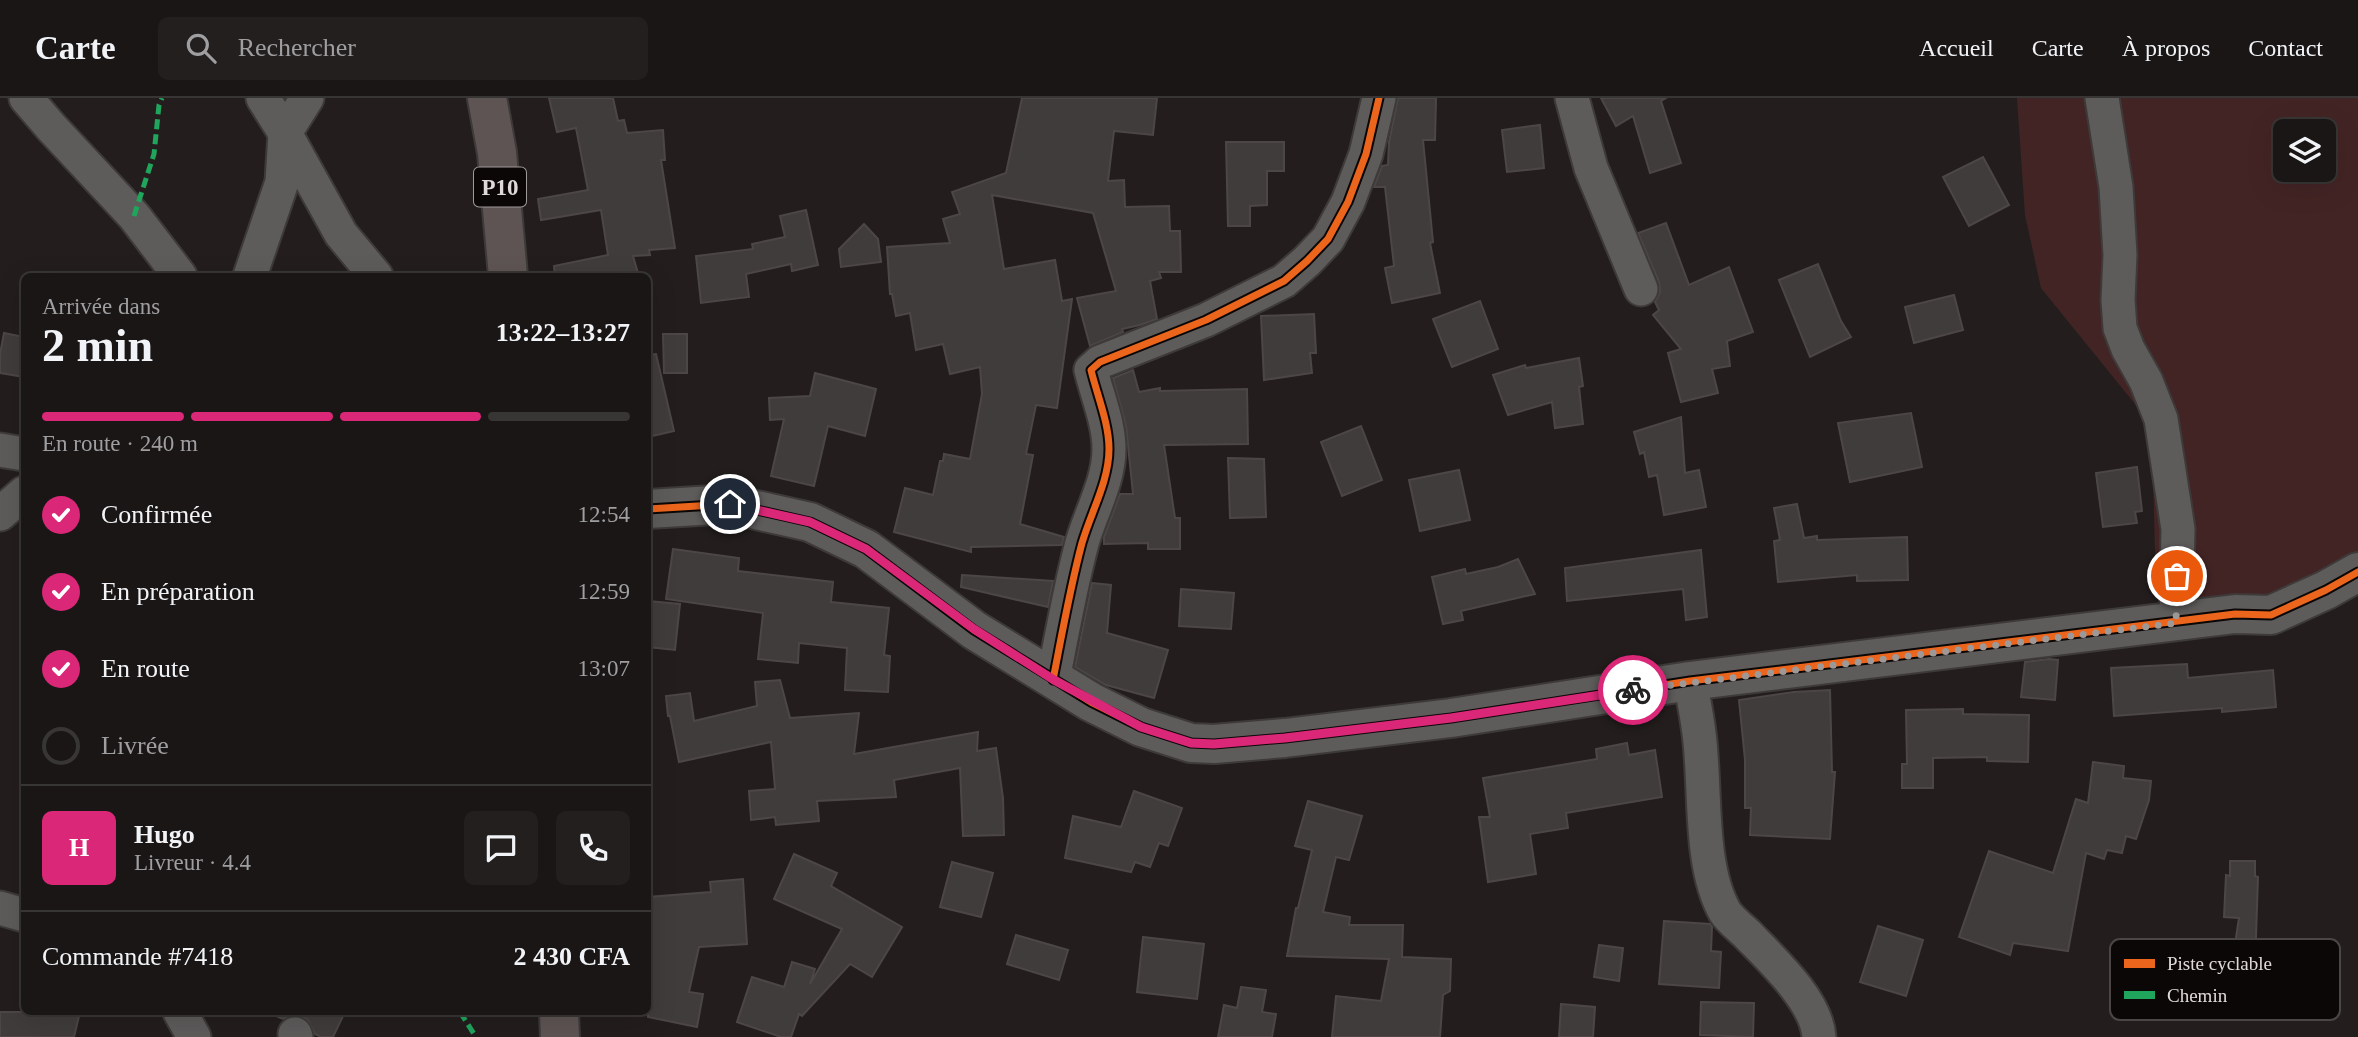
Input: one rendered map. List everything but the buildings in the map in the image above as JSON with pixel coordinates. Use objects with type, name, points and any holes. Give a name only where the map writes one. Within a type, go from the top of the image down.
[{"type":"main road","name":"P10","points":[[487,98],[497,153],[508,273]]},
{"type":"main road","points":[[559,1015],[560,1037]]},
{"type":"street","points":[[26,98],[134,216],[178,273]]},
{"type":"street","points":[[262,98],[285,133],[341,234],[374,273]]},
{"type":"street","points":[[251,273],[282,182],[285,133],[307,98]]},
{"type":"street","points":[[1054,680],[1073,580],[1108,466],[1107,430],[1091,370],[1100,362],[1206,320],[1284,281],[1307,261],[1328,239],[1348,202],[1366,154],[1379,98]]},
{"type":"street","points":[[1572,98],[1591,168],[1641,289]]},
{"type":"street","points":[[2102,98],[2116,187],[2120,328],[2161,419],[2178,529],[2176,623]]},
{"type":"street","points":[[0,450],[21,454]]},
{"type":"street","points":[[0,514],[21,496]]},
{"type":"street","points":[[651,509],[730,504],[810,522],[866,549],[974,629],[1054,680],[1141,727],[1191,743],[1214,744],[1451,718],[1690,681],[2235,614],[2272,615],[2358,572]]},
{"type":"street","points":[[1690,681],[1701,753],[1704,815],[1715,892],[1726,915],[1796,987],[1819,1027],[1819,1037]]},
{"type":"street","points":[[0,908],[21,914]]},
{"type":"street","points":[[182,1015],[194,1037]]},
{"type":"shaded area","points":[[2017,98],[2358,98],[2358,580],[2194,633],[2156,598],[2152,425],[2041,288],[2025,215]]},
{"type":"marked path","points":[[134,216],[154,154],[162,98]]},
{"type":"marked path","points":[[462,1015],[476,1037]]},
{"type":"cycle path","points":[[1053,680],[1078,560],[1103,485],[1108,461],[1107,429],[1091,370],[1100,362],[1206,320],[1284,281],[1307,261],[1328,239],[1348,202],[1366,154],[1379,98]]},
{"type":"cycle path","points":[[651,509],[730,504],[810,522],[866,549],[974,630],[1091,702],[1141,727],[1191,743],[1214,744],[1451,718],[1690,681],[2235,614],[2271,615],[2358,572]]},
{"type":"way so far","points":[[1633,690],[2176,623],[2177,576]]},
{"type":"route","points":[[730,504],[810,522],[866,549],[974,629],[1054,680],[1141,727],[1191,743],[1214,744],[1285,738],[1451,718],[1633,690]]}]
